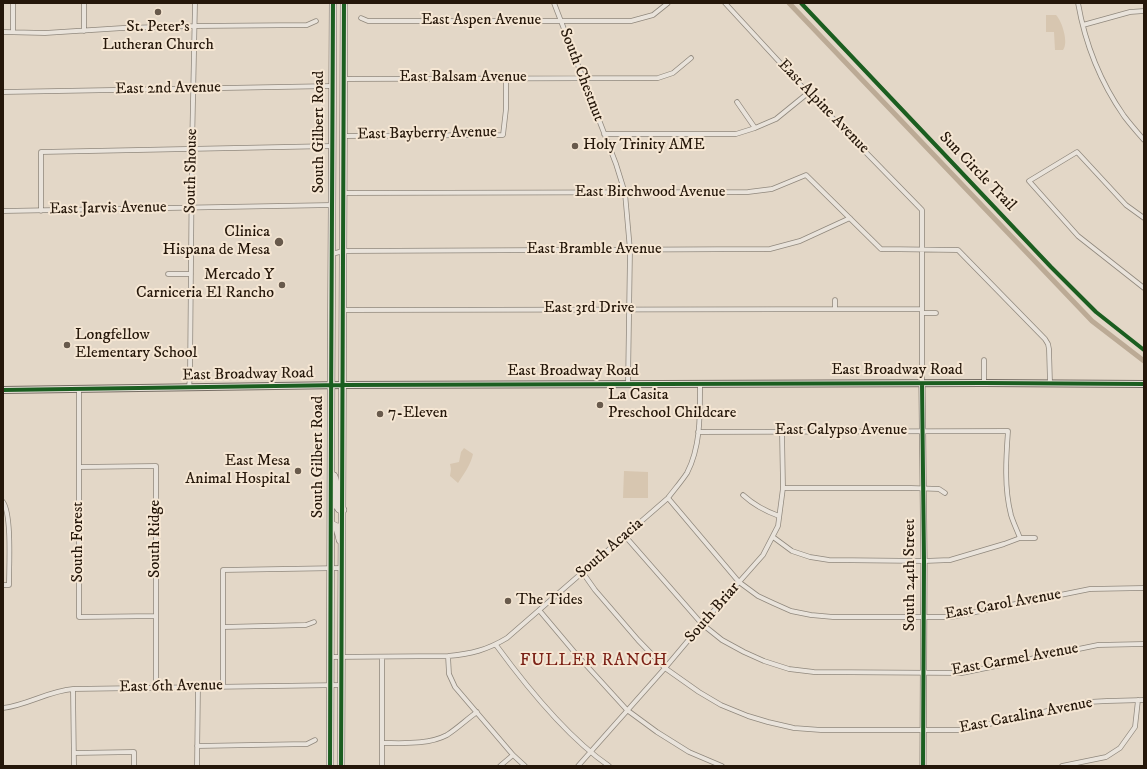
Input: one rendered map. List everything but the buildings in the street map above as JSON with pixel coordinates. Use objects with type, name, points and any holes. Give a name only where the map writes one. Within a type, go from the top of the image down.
[{"type":"main road","name":"South Gilbert Road","points":[[330,766],[330,385],[333,3]]},
{"type":"main road","name":"South Gilbert Road","points":[[341,766],[344,310],[344,3]]},
{"type":"main road","name":"East Broadway Road","points":[[3,390],[330,385],[1143,383]]},
{"type":"main road","points":[[331,471],[335,479],[337,506],[339,509],[343,510]]},
{"type":"main road","points":[[331,524],[337,527],[342,548]]},
{"type":"street","points":[[12,32],[13,3]]},
{"type":"street","points":[[84,3],[84,31]]},
{"type":"street","name":"South Shouse","points":[[189,388],[195,3]]},
{"type":"street","name":"South Chestnut","points":[[554,3],[616,164],[625,193],[630,250],[628,384]]},
{"type":"street","name":"East Aspen Avenue","points":[[361,18],[368,21],[631,21],[653,15],[668,3]]},
{"type":"street","name":"East Alpine Avenue","points":[[725,3],[808,93],[922,210]]},
{"type":"street","points":[[1078,3],[1082,25],[1096,66],[1125,117],[1144,140]]},
{"type":"street","points":[[1082,25],[1130,12],[1144,10]]},
{"type":"street","points":[[3,32],[45,33],[123,28],[307,25],[316,21]]},
{"type":"street","name":"East Balsam Avenue","points":[[344,79],[658,78],[673,73],[691,58]]},
{"type":"street","name":"East Bayberry Avenue","points":[[344,136],[503,135],[506,109],[506,78]]},
{"type":"street","name":"East 2nd Avenue","points":[[3,92],[333,86]]},
{"type":"street","points":[[604,134],[736,134],[776,119],[808,93]]},
{"type":"street","points":[[737,102],[755,128]]},
{"type":"street","points":[[41,210],[41,152],[332,146]]},
{"type":"street","points":[[1144,218],[1126,205],[1077,152],[1029,181],[1078,236],[1144,288]]},
{"type":"street","name":"East Birchwood Avenue","points":[[344,193],[748,192],[772,188],[806,175],[881,249],[923,250]]},
{"type":"street","name":"East Jarvis Avenue","points":[[3,211],[332,205]]},
{"type":"street","name":"South 24th Street","points":[[922,210],[924,561],[923,766]]},
{"type":"street","name":"East Bramble Avenue","points":[[332,254],[343,251],[770,249],[800,241],[850,218]]},
{"type":"street","points":[[923,250],[958,250],[1045,339],[1049,349],[1050,383]]},
{"type":"street","points":[[168,274],[191,274]]},
{"type":"street","points":[[835,300],[835,309]]},
{"type":"street","name":"East 3rd Drive","points":[[344,310],[835,309],[922,311],[936,313]]},
{"type":"street","name":"East Broadway Road","points":[[984,360],[984,383]]},
{"type":"street","name":"South Acacia","points":[[330,657],[448,656],[474,653],[496,645],[507,638],[668,498],[686,474],[697,445],[700,384]]},
{"type":"street","name":"South Forest","points":[[79,389],[79,617],[156,616]]},
{"type":"street","name":"East Calypso Avenue","points":[[698,432],[1008,431],[1006,454],[1008,495],[1011,515],[1020,538]]},
{"type":"street","name":"South Briar","points":[[578,766],[666,668],[702,624],[763,555],[778,526],[783,488],[782,432]]},
{"type":"street","name":"South Ridge","points":[[79,467],[156,466],[156,688]]},
{"type":"street","points":[[783,488],[923,488],[939,489],[945,493]]},
{"type":"street","points":[[743,496],[754,505],[779,516]]},
{"type":"street","name":"East Carol Avenue","points":[[668,498],[739,582],[758,596],[773,603],[791,611],[811,615],[833,617],[951,617],[1090,589],[1144,588]]},
{"type":"street","points":[[3,502],[6,506],[8,523],[9,585],[3,585]]},
{"type":"street","name":"East Carmel Avenue","points":[[626,536],[702,624],[722,640],[744,652],[764,661],[789,669],[814,672],[962,673],[1098,645],[1144,644]]},
{"type":"street","points":[[773,537],[792,551],[810,557],[829,560],[924,561],[950,560],[1020,538],[1035,538]]},
{"type":"street","points":[[223,686],[223,570],[342,568]]},
{"type":"street","name":"East Catalina Avenue","points":[[583,573],[595,590],[638,640],[666,668],[699,692],[721,705],[748,716],[794,728],[821,730],[962,730],[1088,702],[1107,700],[1144,700]]},
{"type":"street","points":[[539,610],[576,654],[627,710],[657,732],[689,752],[722,766]]},
{"type":"street","points":[[223,627],[306,626],[314,622]]},
{"type":"street","points":[[496,645],[551,712],[590,753],[609,766]]},
{"type":"street","points":[[448,656],[449,674],[455,687],[478,712],[513,755],[525,766]]},
{"type":"street","points":[[382,657],[382,766]]},
{"type":"street","name":"East 6th Avenue","points":[[3,708],[26,703],[49,693],[73,688],[341,685]]},
{"type":"street","points":[[198,687],[198,766]]},
{"type":"street","points":[[73,688],[74,766]]},
{"type":"street","points":[[1062,766],[1106,757],[1120,748],[1135,727],[1138,700]]},
{"type":"street","points":[[382,743],[416,743],[433,740],[446,735],[478,712]]},
{"type":"street","points":[[198,746],[308,744],[315,740]]},
{"type":"street","points":[[74,753],[134,752],[134,766]]},
{"type":"street","points":[[500,766],[513,755]]},
{"type":"shaded area","points":[[1046,15],[1056,15],[1060,22],[1065,37],[1065,47],[1063,50],[1055,50],[1054,32],[1046,32]]},
{"type":"shaded area","points":[[464,448],[473,454],[465,473],[458,483],[450,476],[450,464],[459,462],[461,452]]},
{"type":"shaded area","points":[[624,471],[648,472],[648,498],[623,498]]},
{"type":"waterway","points":[[789,3],[1092,321],[1144,361]]},
{"type":"cycle path","points":[[330,766],[333,3]]},
{"type":"cycle path","points":[[341,766],[344,3]]},
{"type":"cycle path","name":"Sun Circle Trail","points":[[801,3],[1051,267],[1096,312],[1144,350]]},
{"type":"cycle path","points":[[922,384],[924,561],[923,766]]},
{"type":"cycle path","points":[[3,390],[343,385],[1144,384]]},
{"type":"place","name":"St. Peter's Lutheran Church","points":[[158,12]]},
{"type":"place","name":"Holy Trinity AME","points":[[575,146]]},
{"type":"place","name":"Clinica Hispana de Mesa","points":[[279,242]]},
{"type":"place","name":"Mercado Y Carniceria El Rancho","points":[[282,285]]},
{"type":"place","name":"Longfellow Elementary School","points":[[67,345]]},
{"type":"place","name":"La Casita Preschool Childcare","points":[[600,405]]},
{"type":"place","name":"7-Eleven","points":[[380,414]]},
{"type":"place","name":"East Mesa Animal Hospital","points":[[298,471]]},
{"type":"place","name":"The Tides","points":[[508,601]]},
{"type":"district","name":"FULLER RANCH","points":[[594,661]]}]
